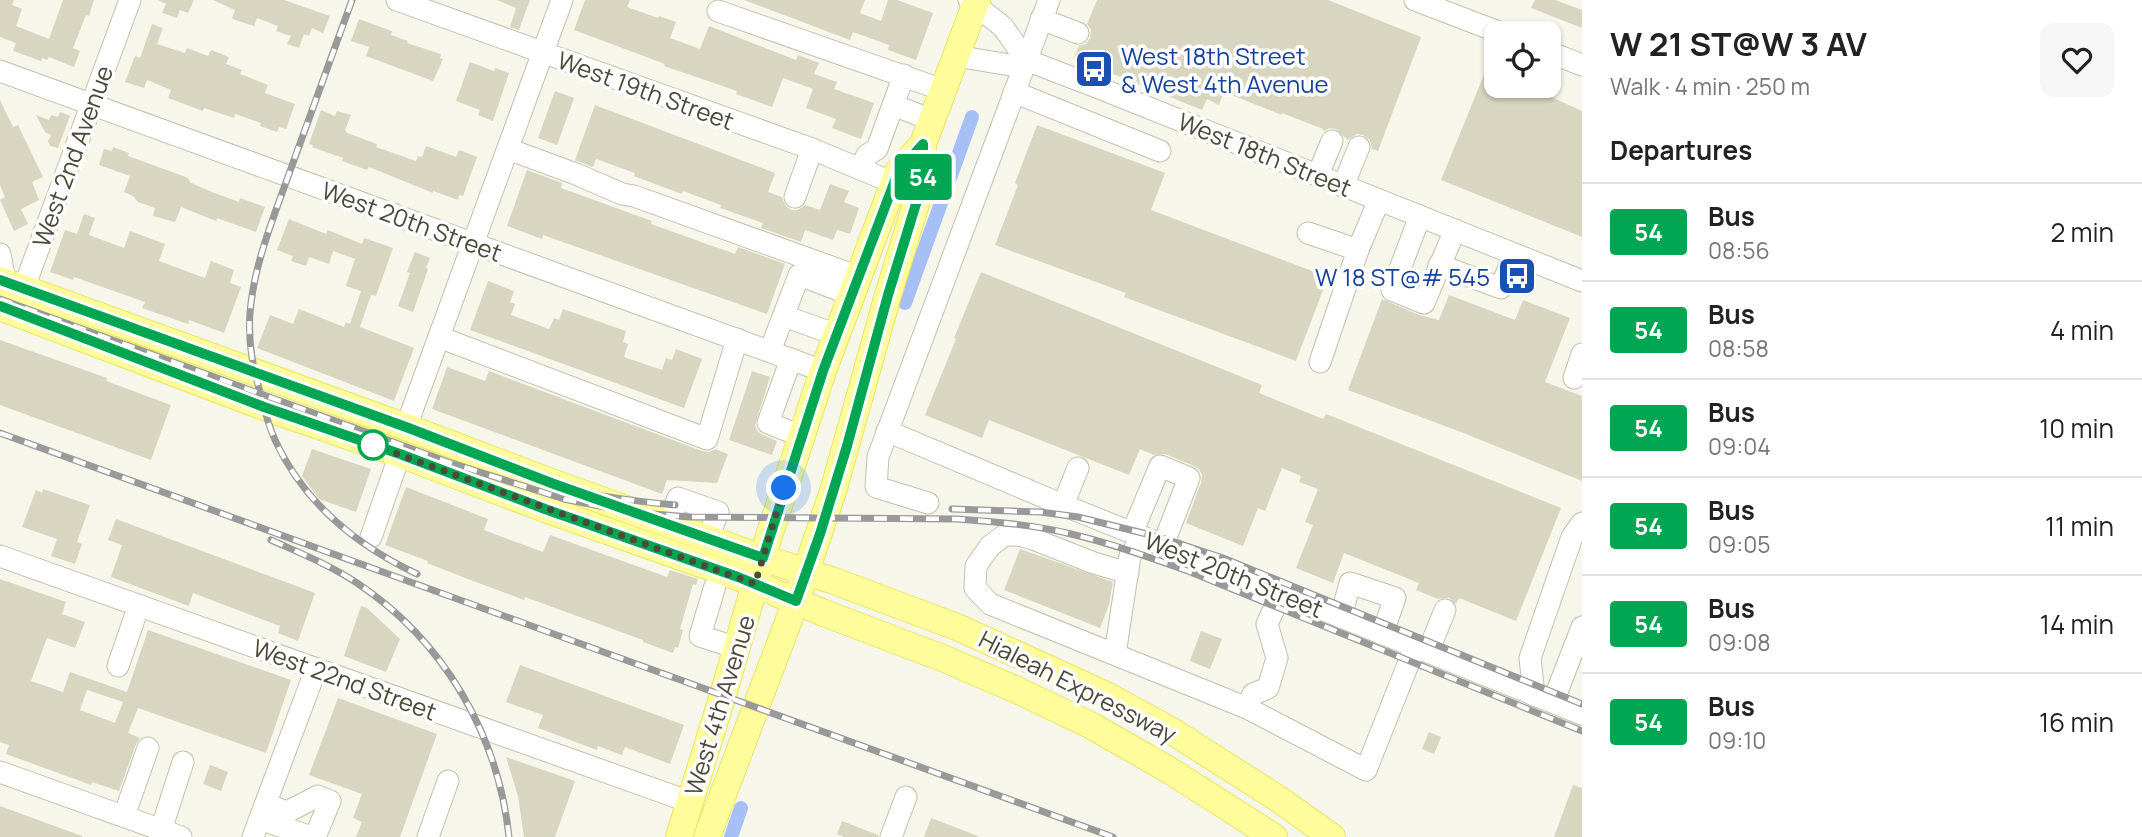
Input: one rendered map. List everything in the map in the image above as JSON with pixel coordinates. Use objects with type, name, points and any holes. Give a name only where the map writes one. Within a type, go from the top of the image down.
[{"type":"main road","name":"West 4th Avenue","points":[[679,837],[763,558],[823,371],[898,172],[927,132],[974,1]]},
{"type":"main road","name":"West 4th Avenue","points":[[707,837],[796,601],[847,446],[888,295],[923,181],[927,132]]},
{"type":"main road","name":"Hialeah Expressway","points":[[9,294],[406,427],[957,627],[1106,695],[1219,760],[1332,837]]},
{"type":"main road","name":"Hialeah Expressway","points":[[9,294],[264,407],[755,584],[945,659],[1092,726],[1169,770],[1274,837]]},
{"type":"street","name":"West 2nd Avenue","points":[[9,294],[90,104],[130,0]]},
{"type":"street","name":"West 19th Street","points":[[397,0],[812,149],[894,183]]},
{"type":"street","points":[[406,427],[562,0]]},
{"type":"street","points":[[1415,0],[1484,26]]},
{"type":"street","points":[[974,1],[1003,27],[1026,60]]},
{"type":"street","points":[[929,503],[876,487],[878,457],[1045,9],[1078,33]]},
{"type":"street","points":[[718,11],[943,90]]},
{"type":"street","points":[[956,56],[1010,65],[1026,60]]},
{"type":"street","points":[[1561,57],[1582,65]]},
{"type":"street","name":"West 18th Street","points":[[1026,60],[1582,281]]},
{"type":"street","name":"West 20th Street","points":[[0,71],[823,371]]},
{"type":"street","points":[[861,169],[867,155],[877,149],[904,75]]},
{"type":"street","points":[[1014,92],[1160,150]]},
{"type":"street","points":[[893,105],[927,132]]},
{"type":"street","points":[[1318,175],[1332,141]]},
{"type":"street","points":[[1343,186],[1359,147]]},
{"type":"street","points":[[508,149],[622,194],[720,226],[855,286]]},
{"type":"street","points":[[795,197],[812,149]]},
{"type":"street","points":[[1320,362],[1358,250],[1379,200]]},
{"type":"street","points":[[1420,216],[1392,290],[1424,303],[1455,230]]},
{"type":"street","points":[[1308,233],[1358,250]]},
{"type":"street","points":[[0,254],[9,294]]},
{"type":"street","points":[[1439,265],[1500,288],[1514,254]]},
{"type":"street","points":[[770,351],[799,275],[855,286]]},
{"type":"street","points":[[784,316],[837,335]]},
{"type":"street","points":[[439,337],[708,439],[737,339]]},
{"type":"street","points":[[1574,378],[1582,354]]},
{"type":"street","points":[[791,359],[768,423],[801,436]]},
{"type":"street","name":"West 20th Street","points":[[887,431],[1063,505],[1582,714]]},
{"type":"street","points":[[371,537],[400,454]]},
{"type":"street","points":[[1115,654],[1130,556],[1160,466],[1189,478],[1163,545]]},
{"type":"street","points":[[1063,505],[1078,468]]},
{"type":"street","points":[[1543,699],[1530,658],[1572,537],[1582,523]]},
{"type":"street","points":[[1128,573],[1033,539],[1005,535],[989,546],[976,566],[975,588],[990,604],[1247,708],[1366,770],[1422,649],[1445,610]]},
{"type":"street","name":"West 22nd Street","points":[[0,556],[690,802]]},
{"type":"street","points":[[1341,617],[1350,583],[1395,598],[1382,634]]},
{"type":"street","points":[[715,586],[700,636],[737,648]]},
{"type":"street","points":[[1247,708],[1253,694],[1268,688],[1278,658],[1267,624],[1281,593]]},
{"type":"street","points":[[118,666],[139,605]]},
{"type":"street","points":[[1543,699],[1582,627]]},
{"type":"street","points":[[260,820],[316,668]]},
{"type":"street","points":[[124,816],[148,748]]},
{"type":"street","points":[[161,830],[183,762]]},
{"type":"street","points":[[0,772],[181,837]]},
{"type":"street","points":[[428,837],[448,781]]},
{"type":"street","points":[[318,796],[330,801],[313,837],[260,820],[287,812],[318,796]]},
{"type":"street","points":[[891,837],[906,797]]},
{"type":"building","points":[[0,0],[14,0],[12,5],[22,9],[16,26],[49,39],[63,0],[94,0],[73,48],[80,51],[74,67],[49,57],[47,60],[42,58],[41,61],[13,51],[16,43],[0,37]]},
{"type":"building","points":[[158,0],[194,0],[188,13],[180,10],[177,18],[162,13],[166,4]]},
{"type":"building","points":[[213,0],[284,0],[330,16],[323,33],[312,28],[309,36],[304,34],[299,48],[287,44],[291,36],[276,31],[278,26],[257,18],[254,26],[235,20],[232,18],[235,10]]},
{"type":"building","points":[[497,0],[530,0],[519,30],[510,27],[516,8]]},
{"type":"building","points":[[585,0],[630,0],[627,7],[676,22],[670,38],[700,49],[709,26],[796,60],[798,55],[819,63],[814,74],[837,82],[834,89],[874,103],[861,139],[832,128],[836,119],[806,108],[813,89],[783,78],[772,107],[736,94],[737,91],[664,66],[665,64],[574,30]]},
{"type":"building","points":[[744,0],[865,0],[860,13],[881,21],[888,0],[897,0],[933,13],[916,60],[888,50],[889,45],[853,32],[850,40]]},
{"type":"building","points":[[1097,0],[1328,0],[1421,37],[1378,151],[1372,149],[1370,140],[1363,135],[1357,134],[1348,140],[1336,129],[1324,131],[1224,92],[1219,105],[1207,99],[1202,110],[1074,58],[1079,46],[1086,44],[1090,38],[1091,30],[1087,24]]},
{"type":"building","points":[[1535,0],[1555,0],[1582,10],[1582,28],[1531,8]]},
{"type":"building","points":[[359,19],[392,31],[391,35],[408,41],[407,43],[441,54],[440,58],[443,59],[433,81],[366,56],[369,47],[351,41]]},
{"type":"building","points":[[152,24],[163,28],[157,44],[185,53],[187,48],[208,56],[211,50],[229,57],[226,64],[242,70],[240,74],[268,85],[265,93],[295,104],[286,129],[279,127],[277,132],[235,114],[234,118],[204,108],[203,111],[168,98],[171,90],[147,80],[144,88],[125,82],[135,56],[140,58]]},
{"type":"building","points":[[470,62],[494,71],[495,68],[509,73],[493,121],[478,115],[480,110],[456,101]]},
{"type":"building","points":[[1484,75],[1484,98],[1553,98],[1582,111],[1582,237],[1441,180]]},
{"type":"building","points":[[555,91],[574,98],[557,145],[538,138]]},
{"type":"building","points":[[0,100],[13,127],[18,125],[43,177],[32,182],[39,200],[21,209],[28,224],[14,231],[0,200],[5,197],[0,185]]},
{"type":"building","points":[[595,105],[775,173],[768,192],[782,197],[791,210],[798,210],[805,205],[820,210],[830,184],[849,191],[844,202],[859,208],[850,234],[837,230],[833,240],[805,230],[801,242],[761,228],[763,223],[720,208],[721,205],[683,191],[682,194],[663,187],[634,176],[635,173],[596,159],[593,167],[575,160]]},
{"type":"building","points":[[321,110],[335,116],[337,111],[351,115],[345,130],[347,133],[416,161],[418,156],[422,157],[426,146],[456,157],[459,150],[477,157],[463,196],[459,195],[458,200],[433,193],[369,167],[367,170],[342,161],[343,158],[312,147],[313,145],[309,144]]},
{"type":"building","points":[[60,112],[70,116],[58,148],[50,146],[48,141],[51,135],[45,132],[36,115],[49,120],[51,115],[58,117]]},
{"type":"building","points":[[1037,125],[1165,173],[1151,210],[1328,277],[1296,361],[1124,297],[1126,293],[995,245]]},
{"type":"building","points":[[113,147],[129,153],[128,156],[186,177],[189,182],[212,192],[239,202],[240,198],[265,207],[256,232],[217,218],[216,221],[181,207],[175,222],[153,216],[155,208],[138,202],[124,192],[130,176],[99,165],[104,149],[112,151]]},
{"type":"building","points":[[527,170],[562,183],[561,188],[652,221],[651,224],[735,254],[738,247],[785,264],[767,314],[543,235],[542,239],[507,226]]},
{"type":"building","points":[[84,214],[95,218],[89,235],[124,248],[130,231],[165,244],[159,261],[205,278],[211,261],[234,270],[230,283],[241,287],[224,333],[189,320],[188,324],[142,308],[145,302],[74,277],[73,280],[50,272],[65,230],[77,234]]},
{"type":"building","points":[[289,219],[326,234],[328,230],[362,244],[364,238],[393,248],[376,296],[371,295],[360,327],[414,348],[394,401],[257,348],[270,315],[293,324],[299,309],[344,327],[346,322],[350,324],[361,291],[346,286],[355,259],[333,251],[329,264],[309,257],[306,266],[291,261],[293,256],[277,250]]},
{"type":"building","points":[[415,252],[430,258],[413,312],[398,306]]},
{"type":"building","points":[[981,272],[1262,385],[1259,393],[1323,419],[1326,414],[1561,508],[1516,621],[1459,598],[1456,604],[1449,598],[1438,599],[1416,590],[1419,583],[1344,553],[1333,583],[1296,568],[1313,525],[1305,522],[1318,489],[1299,482],[1301,476],[1282,468],[1265,511],[1258,508],[1243,546],[1186,523],[1202,475],[1194,466],[1165,454],[1154,455],[1140,449],[1129,475],[989,420],[982,438],[925,415]]},
{"type":"building","points":[[488,281],[514,291],[510,302],[515,304],[511,315],[549,329],[554,318],[559,320],[563,309],[626,331],[623,342],[628,344],[624,357],[662,370],[666,358],[672,360],[676,349],[702,359],[684,408],[470,330]]},
{"type":"building","points":[[1449,295],[1515,320],[1523,300],[1570,318],[1545,382],[1582,396],[1582,481],[1348,390],[1382,299],[1419,315],[1439,320]]},
{"type":"building","points":[[0,340],[107,378],[106,381],[171,405],[151,460],[0,405]]},
{"type":"building","points":[[447,367],[485,381],[489,371],[702,451],[715,449],[728,454],[717,483],[667,480],[662,494],[432,409]]},
{"type":"building","points":[[752,371],[770,377],[755,425],[757,431],[777,441],[772,455],[729,440]]},
{"type":"building","points":[[312,449],[371,469],[356,512],[319,499],[302,476]]},
{"type":"building","points":[[406,487],[488,519],[484,530],[543,552],[550,535],[667,577],[670,570],[698,579],[696,585],[693,584],[680,629],[683,630],[678,648],[675,647],[673,653],[525,597],[524,600],[468,579],[385,545]]},
{"type":"building","points":[[43,489],[90,505],[77,542],[82,544],[75,564],[51,556],[57,539],[22,527],[36,490],[42,493]]},
{"type":"building","points":[[116,519],[315,593],[298,641],[278,633],[280,626],[193,593],[189,606],[111,577],[122,545],[108,540]]},
{"type":"building","points":[[1020,549],[1113,582],[1109,605],[1100,628],[1004,590]]},
{"type":"building","points":[[0,579],[66,602],[62,614],[85,622],[75,648],[47,638],[31,681],[63,692],[70,672],[127,692],[148,630],[291,680],[266,753],[138,708],[128,733],[140,738],[119,791],[92,782],[91,785],[6,754],[9,745],[0,742]],"holes":[[[87,690],[123,702],[115,723],[80,710]]]},
{"type":"building","points":[[361,606],[367,608],[400,639],[386,672],[344,656]]},
{"type":"building","points":[[1201,631],[1222,639],[1210,669],[1190,661]]},
{"type":"building","points":[[520,665],[684,725],[670,764],[625,747],[622,755],[598,746],[597,750],[538,728],[543,715],[506,702]]},
{"type":"building","points":[[338,698],[437,734],[400,837],[356,837],[362,822],[353,818],[362,794],[309,775]]},
{"type":"building","points":[[1429,732],[1441,737],[1434,754],[1422,749]]},
{"type":"building","points":[[506,757],[575,781],[555,837],[524,837],[518,796]]},
{"type":"building","points":[[210,765],[228,772],[221,791],[203,784]]},
{"type":"building","points":[[1573,785],[1582,788],[1582,837],[1554,837]]},
{"type":"building","points":[[0,806],[82,836],[82,837],[0,837]]},
{"type":"building","points":[[931,818],[978,836],[924,837]]},
{"type":"building","points":[[842,821],[878,837],[844,837],[837,834]]},
{"type":"waterway","points":[[905,303],[972,117]]},
{"type":"waterway","points":[[731,837],[741,808]]},
{"type":"railway","points":[[352,0],[260,258],[249,325],[252,359],[271,430],[302,485],[335,521],[354,536],[417,574]]},
{"type":"railway","points":[[0,299],[448,462],[564,499],[630,512],[689,517],[957,519],[1032,526],[1090,539],[1188,571],[1582,731]]},
{"type":"railway","points":[[0,433],[1113,837]]},
{"type":"railway","points":[[545,483],[609,497],[675,505]]},
{"type":"railway","points":[[952,509],[1040,512],[1078,517],[1159,537],[1223,558],[1582,704]]},
{"type":"railway","points":[[271,540],[326,565],[357,583],[388,606],[416,633],[440,662],[461,693],[493,762],[509,837]]},
{"type":"bus line","name":"54","points":[[0,280],[763,558],[823,371],[898,172],[923,144],[923,181],[888,295],[847,446],[796,601],[738,577],[264,407],[0,306]]},
{"type":"place","name":"West 18th Street & West 4th Avenue","points":[[1094,69]]},
{"type":"place","name":"W 18 ST@# 545","points":[[1517,276]]},
{"type":"route","points":[[373,445],[755,584],[784,488]]}]
